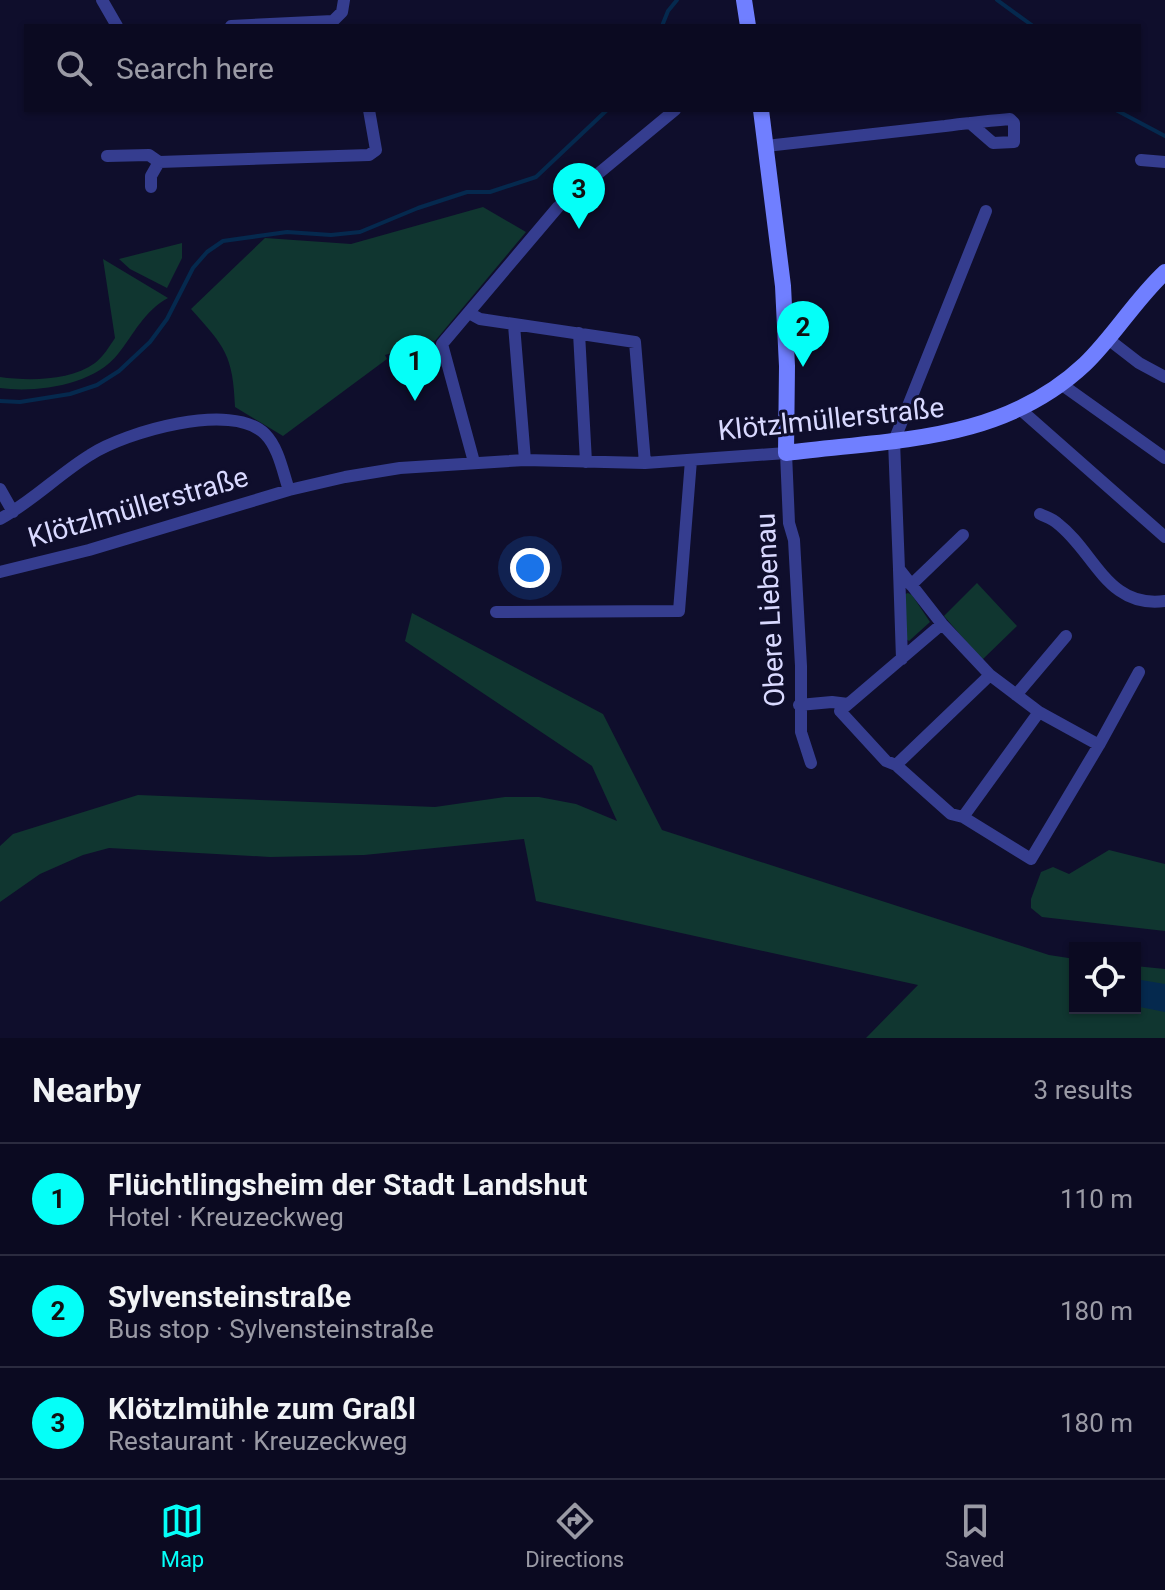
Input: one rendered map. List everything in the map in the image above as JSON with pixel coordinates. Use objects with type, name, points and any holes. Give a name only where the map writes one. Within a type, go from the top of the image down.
[{"type":"street","points":[[102,0],[116,24]]},
{"type":"street","points":[[279,24],[340,22],[344,0]]},
{"type":"street","points":[[744,0],[748,24]]},
{"type":"street","points":[[107,156],[149,155],[159,162],[369,155],[376,150],[369,112]]},
{"type":"street","points":[[474,462],[442,344],[558,207],[673,112]]},
{"type":"street","points":[[761,112],[783,286],[787,366],[786,453]]},
{"type":"street","points":[[766,146],[970,123]]},
{"type":"street","points":[[1141,160],[1165,162]]},
{"type":"street","points":[[151,187],[151,176],[159,162]]},
{"type":"street","points":[[902,659],[894,441],[986,211]]},
{"type":"street","name":"Klötzlmüllerstraße","points":[[0,572],[89,550],[289,490],[400,468],[525,460],[645,463],[691,460],[786,453],[966,430],[1021,410],[1061,384],[1085,364],[1165,272]]},
{"type":"street","points":[[469,313],[480,319],[514,325],[635,342],[645,463]]},
{"type":"street","points":[[514,325],[525,460]]},
{"type":"street","points":[[579,333],[586,462]]},
{"type":"street","points":[[1108,339],[1139,363],[1165,377]]},
{"type":"street","points":[[1061,384],[1165,458]]},
{"type":"street","points":[[1021,410],[1165,537]]},
{"type":"street","name":"Klötzlmüllerstraße","points":[[0,519],[107,445],[181,423],[209,419],[237,420],[264,432],[271,442],[289,490]]},
{"type":"street","name":"Obere Liebenau","points":[[786,453],[801,666],[801,732],[811,763]]},
{"type":"street","points":[[496,612],[679,611],[691,460]]},
{"type":"street","points":[[0,489],[13,512]]},
{"type":"street","points":[[1040,514],[1057,523],[1112,585],[1131,599],[1165,601]]},
{"type":"street","points":[[911,585],[963,535]]},
{"type":"street","points":[[899,569],[942,624],[990,675],[1039,712],[1099,745]]},
{"type":"street","points":[[942,624],[840,711],[886,761],[896,765],[951,814],[963,817],[1031,859],[1139,672]]},
{"type":"street","points":[[1016,695],[1066,636]]},
{"type":"street","points":[[896,765],[990,675]]},
{"type":"street","points":[[799,705],[848,704]]},
{"type":"street","points":[[963,817],[1039,712]]},
{"type":"green space","points":[[483,207],[526,232],[435,341],[385,355],[387,359],[283,436],[235,407],[232,375],[225,353],[191,309],[265,238],[351,244]]},
{"type":"green space","points":[[182,243],[182,258],[167,288],[130,269],[119,259]]},
{"type":"green space","points":[[103,259],[168,298],[146,316],[108,365],[95,373],[47,388],[0,388],[0,377],[36,379],[62,376],[85,369],[103,355],[115,338]]},
{"type":"green space","points":[[977,583],[1017,626],[982,660],[944,616]]},
{"type":"green space","points":[[908,593],[930,622],[909,641],[906,639],[905,594]]},
{"type":"green space","points":[[412,613],[603,714],[662,830],[1049,955],[1069,958],[1069,1014],[1141,1014],[1141,967],[1165,969],[1165,1038],[866,1038],[918,985],[536,901],[524,839],[364,855],[270,857],[109,848],[83,855],[40,874],[0,902],[0,846],[13,834],[138,795],[435,807],[505,797],[539,797],[576,804],[617,821],[592,766],[405,641]]},
{"type":"green space","points":[[1109,850],[1165,864],[1165,931],[1042,917],[1031,908],[1031,899],[1041,872],[1053,867],[1069,874]]},
{"type":"water","points":[[1141,980],[1165,984],[1165,1012],[1141,1007]]},
{"type":"waterway","points":[[663,24],[677,0]]},
{"type":"waterway","points":[[997,0],[1030,24]]},
{"type":"waterway","points":[[0,401],[20,402],[70,394],[97,385],[119,371],[150,342],[167,319],[193,268],[207,252],[223,241],[287,232],[331,235],[360,232],[467,192],[490,192],[536,177],[605,112]]},
{"type":"waterway","points":[[1120,112],[1165,136]]},
{"type":"place","name":"Klötzlmühle zum Graßl","points":[[579,229]]},
{"type":"place","name":"Sylvensteinstraße","points":[[803,367]]},
{"type":"place","name":"Flüchtlingsheim der Stadt Landshut","points":[[415,401]]}]
